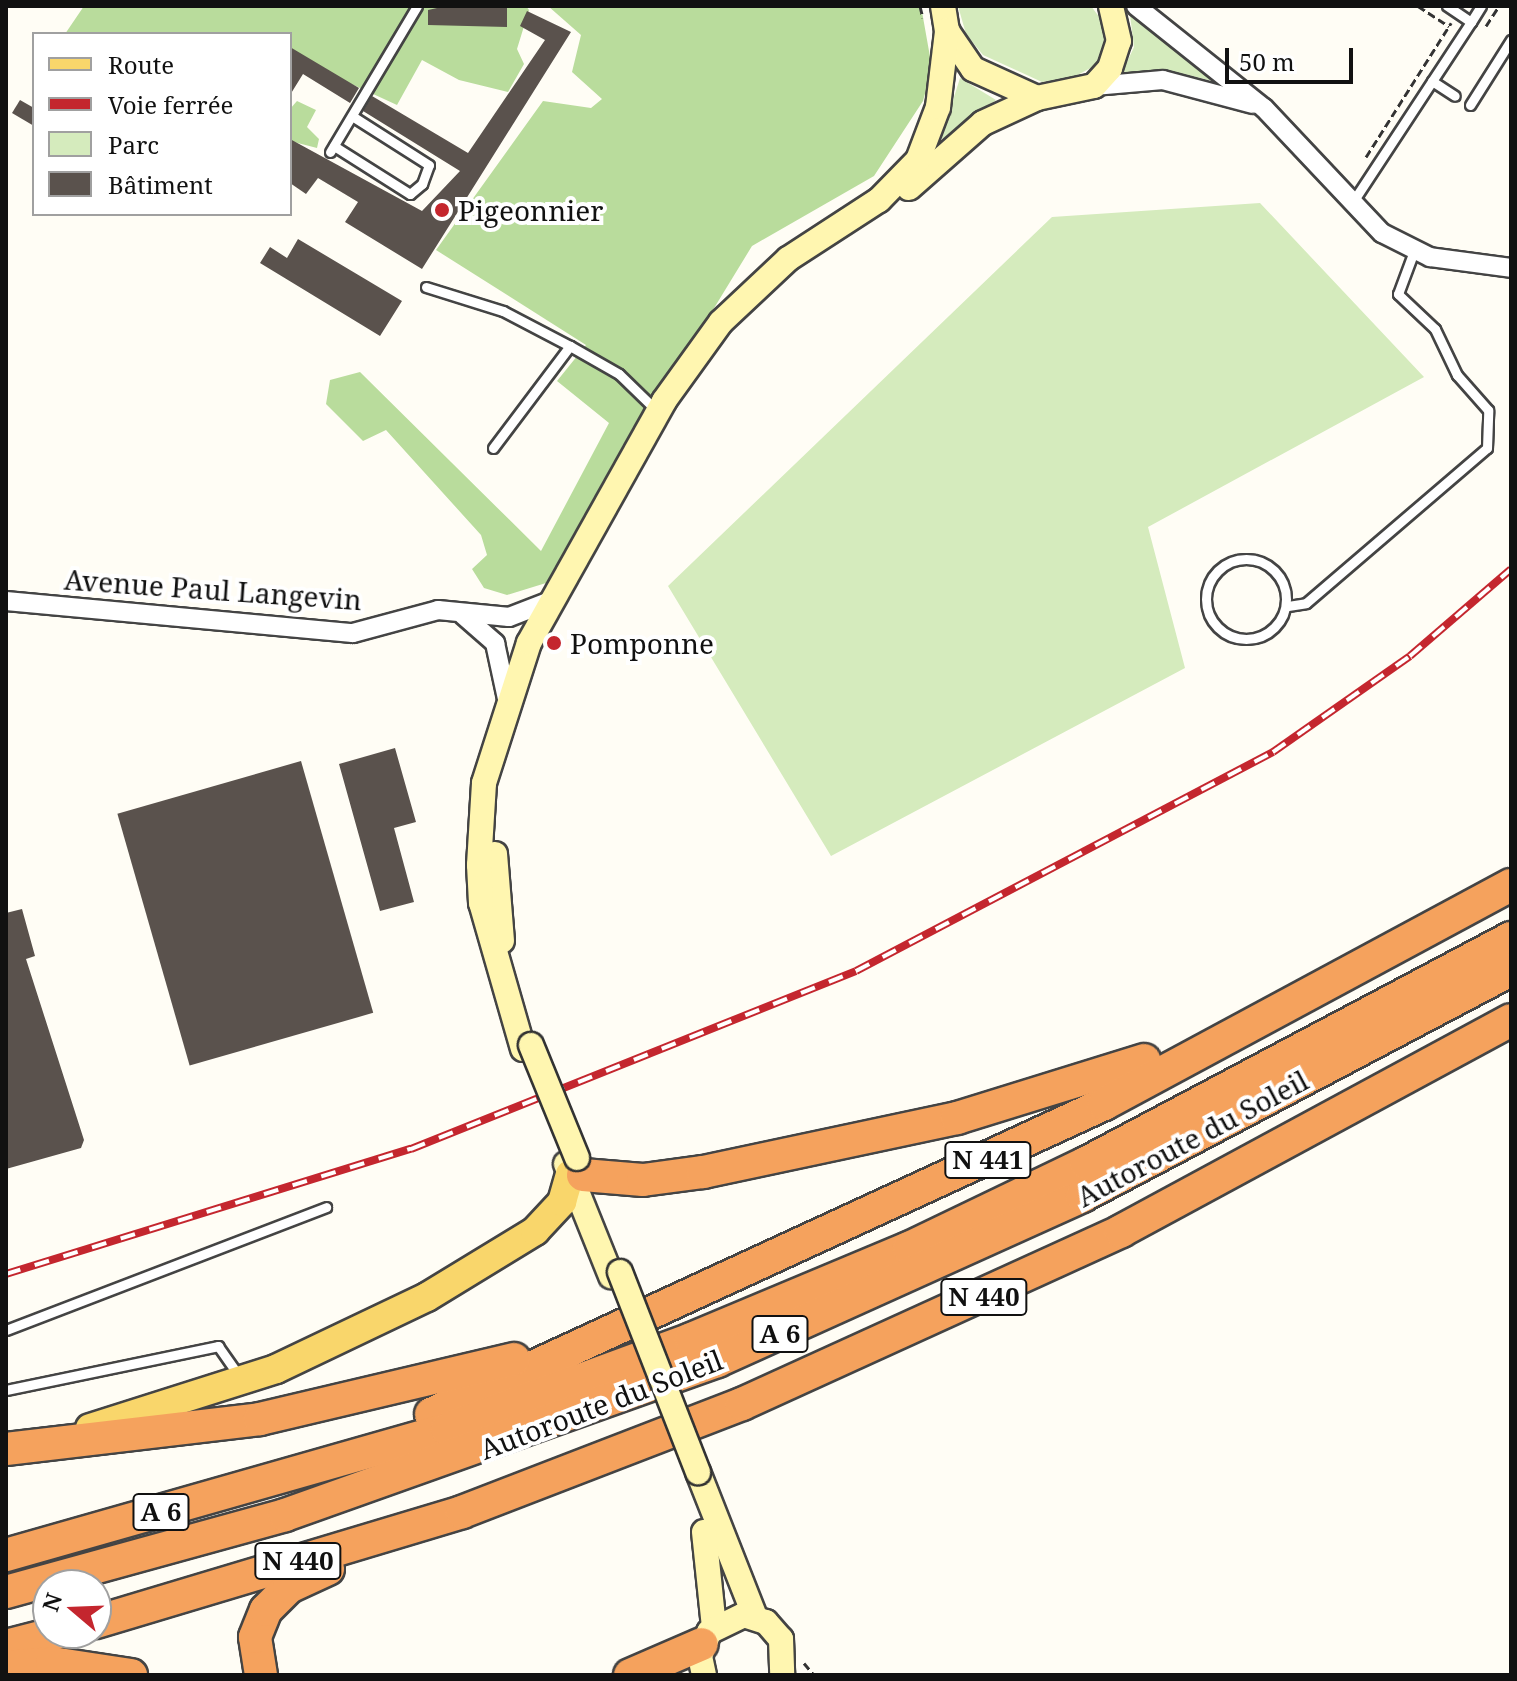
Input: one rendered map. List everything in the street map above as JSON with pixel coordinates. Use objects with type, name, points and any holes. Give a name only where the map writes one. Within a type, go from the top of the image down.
[{"type":"highway","name":"N 441","points":[[316,1468],[1005,1152],[1511,885]]},
{"type":"highway","name":"Autoroute du Soleil","points":[[6,1555],[316,1468],[691,1339],[909,1248],[1511,938]]},
{"type":"highway","name":"Autoroute du Soleil","points":[[6,1592],[378,1485],[717,1361],[1082,1196],[1511,970]]},
{"type":"highway","points":[[574,1167],[670,1178],[957,1118],[1107,1077],[1270,1001],[1296,1000]]},
{"type":"highway","name":"N 440","points":[[112,1617],[462,1512],[905,1334],[1380,1094],[1511,1020]]},
{"type":"highway","points":[[1380,1094],[1511,1041]]},
{"type":"highway","points":[[6,1449],[260,1419],[410,1388],[672,1304]]},
{"type":"highway","points":[[261,1675],[255,1637],[275,1598],[462,1512]]},
{"type":"highway","points":[[6,1646],[32,1639]]},
{"type":"highway","points":[[630,1675],[706,1649]]},
{"type":"highway","points":[[6,1667],[52,1663],[131,1675]]},
{"type":"main road","points":[[527,1047],[503,942],[496,827],[508,742],[554,617],[672,411],[740,317],[887,207],[983,123],[1037,98],[1094,86],[1119,41],[1111,6]]},
{"type":"main road","points":[[942,15],[973,69],[1037,98]]},
{"type":"main road","points":[[789,1671],[781,1639],[755,1617],[693,1474],[527,1047],[481,903],[484,783],[507,699],[550,601],[658,412],[721,322],[788,259],[879,200],[918,160],[938,107],[942,15]]},
{"type":"main road","points":[[6,1442],[93,1427],[242,1382],[355,1334],[507,1251],[551,1217],[574,1167]]},
{"type":"main road","points":[[693,1474],[713,1575],[706,1649]]},
{"type":"main road","points":[[706,1649],[755,1617]]},
{"type":"street","points":[[1136,6],[1264,108],[1350,206],[1414,251],[1511,268]]},
{"type":"street","points":[[1094,86],[1163,80],[1264,108]]},
{"type":"street","name":"Avenue Paul Langevin","points":[[6,601],[353,633],[430,611],[509,617],[550,601]]},
{"type":"street","points":[[461,613],[495,643],[507,699]]},
{"type":"lane","points":[[352,116],[429,165],[422,184],[410,194],[332,149],[417,6]]},
{"type":"lane","points":[[1447,6],[1471,22]]},
{"type":"lane","points":[[1350,206],[1481,6]]},
{"type":"lane","points":[[1470,105],[1511,40]]},
{"type":"lane","points":[[1432,81],[1455,96]]},
{"type":"lane","points":[[1288,606],[1281,574],[1253,557],[1221,565],[1205,593],[1212,624],[1240,641],[1271,634],[1288,606],[1306,603],[1487,448],[1488,410],[1457,375],[1435,329],[1399,299],[1397,281],[1414,251]]},
{"type":"lane","points":[[426,287],[503,311],[570,346],[619,374],[658,412]]},
{"type":"lane","points":[[493,448],[570,346]]},
{"type":"lane","points":[[6,1330],[326,1207]]},
{"type":"lane","points":[[6,1390],[218,1346],[242,1382]]},
{"type":"path","points":[[1418,6],[1449,26]]},
{"type":"green space","points":[[84,6],[526,6],[529,10],[517,49],[524,64],[508,92],[459,80],[422,60],[397,105],[321,70],[292,72],[292,32],[66,32]]},
{"type":"green space","points":[[548,6],[921,6],[932,68],[923,101],[874,176],[752,246],[546,583],[507,595],[484,588],[472,569],[487,555],[481,535],[386,430],[363,441],[326,404],[330,380],[360,372],[541,551],[609,423],[557,381],[586,345],[436,250],[543,101],[591,108],[602,99],[572,72],[581,35]]},
{"type":"green space","points":[[958,6],[1091,6],[1109,30],[1107,48],[1096,65],[1072,78],[1042,82],[983,55],[966,34]]},
{"type":"green space","points":[[1130,15],[1217,76],[1216,82],[1184,74],[1121,75],[1134,47]]},
{"type":"green space","points":[[960,78],[996,100],[948,141],[941,138]]},
{"type":"green space","points":[[297,101],[316,110],[307,127],[319,139],[317,148],[292,142],[292,107]]},
{"type":"green space","points":[[1260,203],[1424,377],[1148,527],[1185,668],[831,856],[668,586],[1052,217]]},
{"type":"building","points":[[446,6],[507,6],[507,27],[428,25],[428,10]]},
{"type":"building","points":[[527,11],[571,32],[422,269],[345,222],[358,202],[318,178],[306,194],[292,184],[292,140],[422,211],[460,171],[363,111],[372,96],[468,153],[545,40],[520,26]]},
{"type":"building","points":[[292,48],[359,88],[350,103],[303,74],[292,92]]},
{"type":"building","points":[[20,100],[32,107],[32,125],[12,113]]},
{"type":"building","points":[[298,239],[402,301],[380,336],[260,263],[270,247],[287,258]]},
{"type":"building","points":[[395,748],[416,822],[394,828],[414,902],[380,911],[339,764]]},
{"type":"building","points":[[301,761],[373,1013],[190,1065],[117,814]]},
{"type":"building","points":[[22,909],[35,956],[26,959],[84,1140],[81,1148],[6,1169],[6,913]]},
{"type":"railway","points":[[6,1274],[411,1149],[856,971],[1273,752],[1410,656],[1511,569]]},
{"type":"place","name":"Pigeonnier","points":[[442,210]]},
{"type":"place","name":"Pomponne","points":[[554,643]]}]
